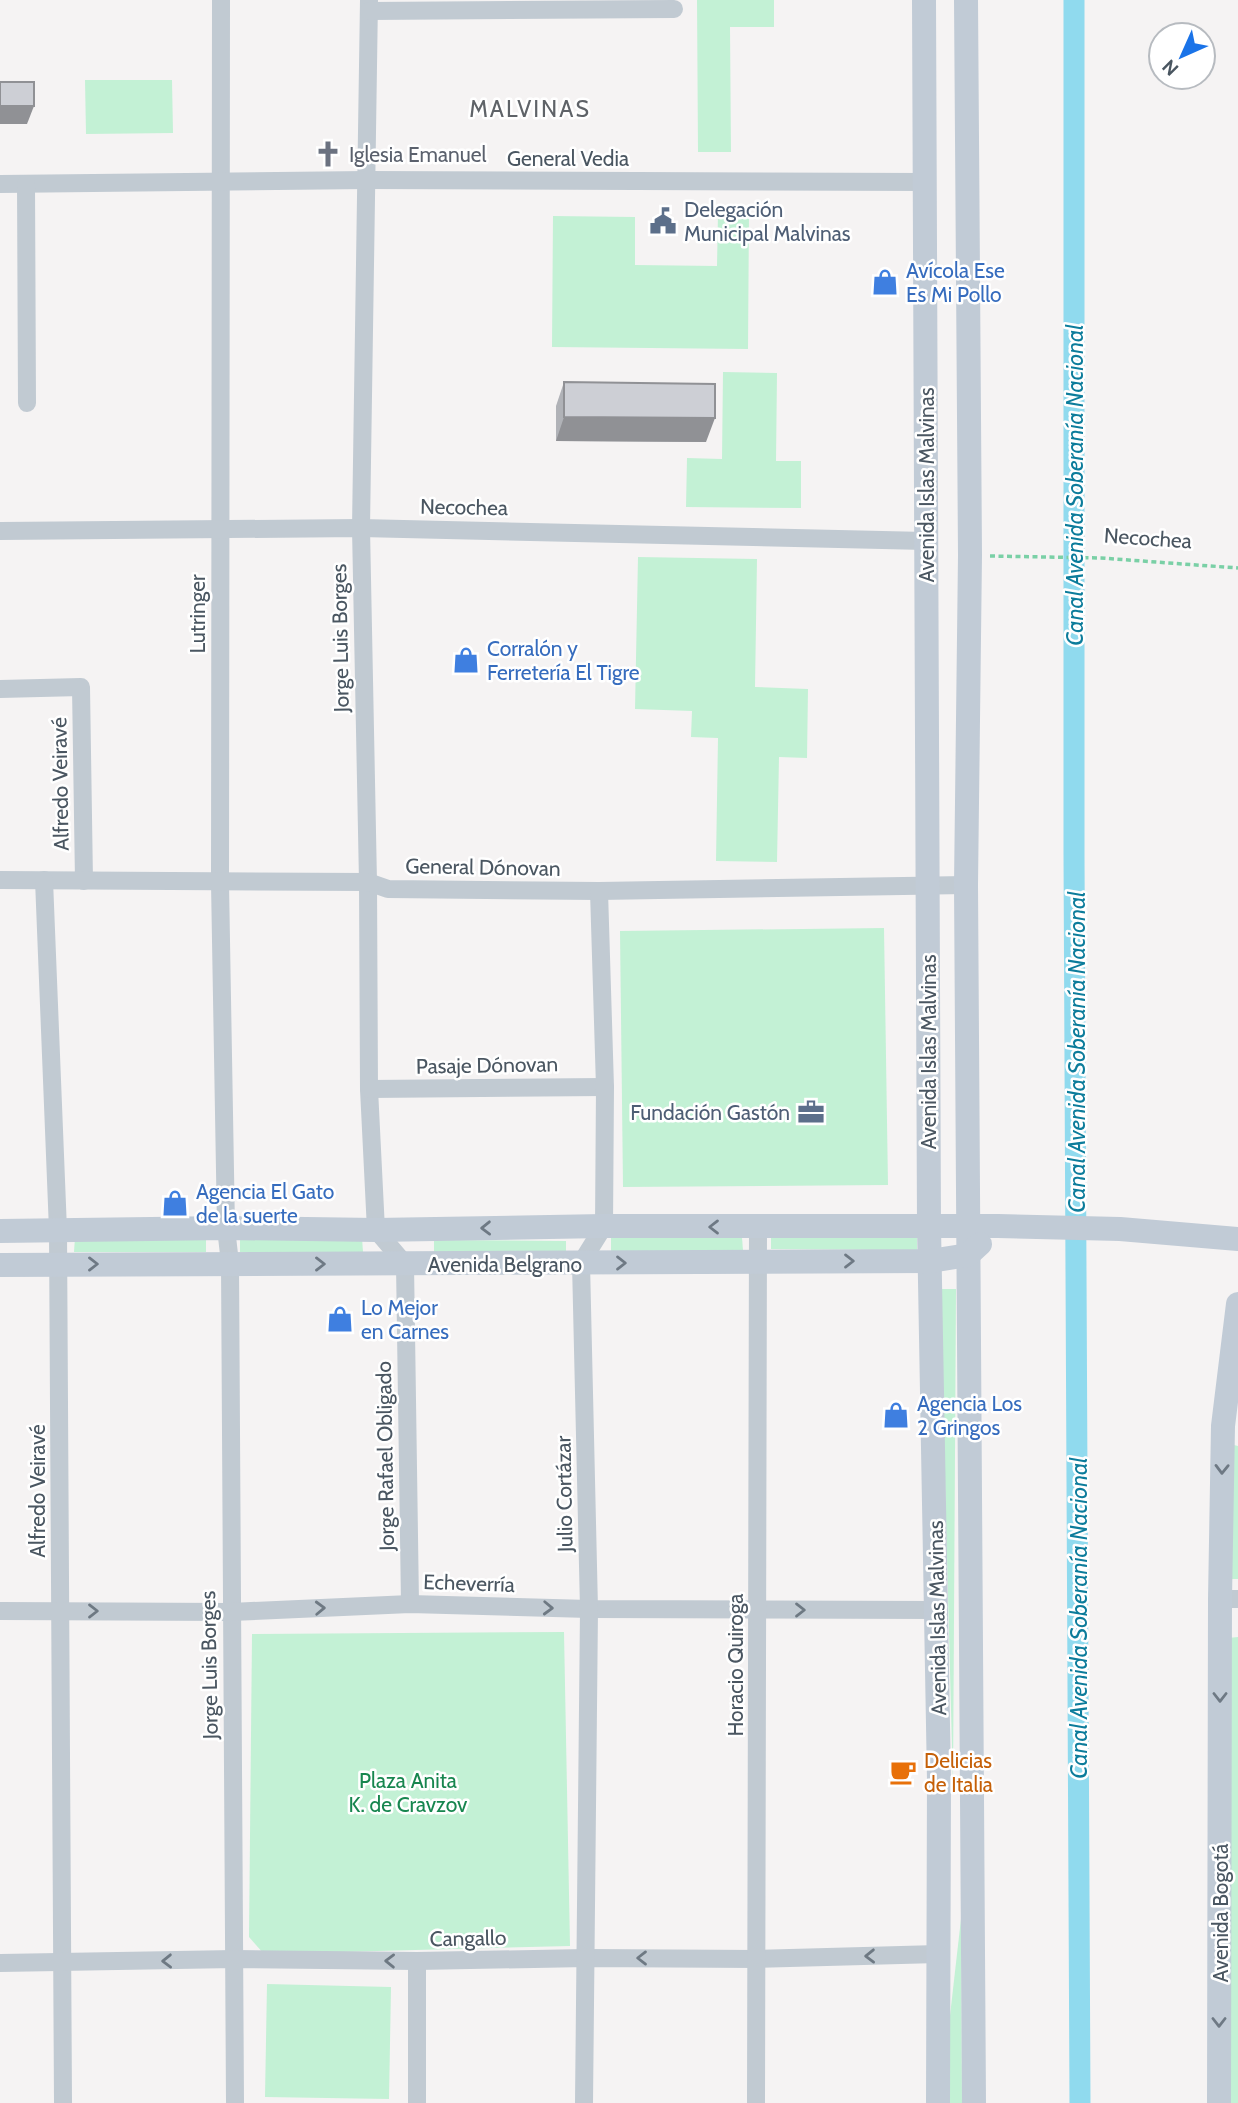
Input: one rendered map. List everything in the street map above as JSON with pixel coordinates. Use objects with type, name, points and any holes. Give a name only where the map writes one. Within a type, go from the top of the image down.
[{"type":"main road","name":"Avenida Islas Malvinas","points":[[924,0],[929,1226],[940,1913],[938,2103]]},
{"type":"main road","name":"Avenida Islas Malvinas","points":[[967,0],[970,555],[966,885],[974,1756],[974,2103]]},
{"type":"main road","name":"Avenida Belgrano","points":[[0,1231],[998,1226],[1120,1229],[1238,1239]]},
{"type":"main road","points":[[968,1255],[998,1226]]},
{"type":"main road","name":"Avenida Belgrano","points":[[0,1265],[930,1261],[968,1255]]},
{"type":"main road","name":"Avenida Bogotá","points":[[1219,2103],[1231,1426],[1238,1304]]},
{"type":"main road","points":[[940,1913],[974,1756]]},
{"type":"street","name":"Lutringer","points":[[221,0],[220,883],[226,1228]]},
{"type":"street","points":[[369,5],[674,9]]},
{"type":"street","name":"Jorge Luis Borges","points":[[369,5],[361,528],[369,1089],[376,1230]]},
{"type":"street","name":"General Vedia","points":[[0,184],[367,180],[925,183]]},
{"type":"street","points":[[26,184],[27,403]]},
{"type":"street","name":"Necochea","points":[[0,531],[361,528],[926,541]]},
{"type":"street","name":"Alfredo Veiravé","points":[[0,689],[81,687],[84,881]]},
{"type":"street","name":"General Dónovan","points":[[0,880],[368,882],[388,889],[599,891],[966,885]]},
{"type":"street","name":"Alfredo Veiravé","points":[[44,880],[58,1230],[63,2103]]},
{"type":"street","points":[[581,1263],[604,1227],[605,1087],[599,891]]},
{"type":"street","name":"Pasaje Dónovan","points":[[369,1089],[605,1087]]},
{"type":"street","name":"Horacio Quiroga","points":[[756,2103],[758,1227]]},
{"type":"street","name":"Jorge Luis Borges","points":[[226,1228],[230,1263],[235,2103]]},
{"type":"street","points":[[376,1230],[405,1264]]},
{"type":"street","name":"Julio Cortázar","points":[[581,1263],[589,1609],[584,2103]]},
{"type":"street","name":"Jorge Rafael Obligado","points":[[405,1264],[410,1604]]},
{"type":"street","name":"Echeverría","points":[[0,1611],[231,1612],[410,1604],[589,1609],[937,1610]]},
{"type":"street","name":"Cangallo","points":[[0,1963],[235,1959],[757,1959],[938,1954]]},
{"type":"street","points":[[417,1961],[417,2103]]},
{"type":"path","name":"Necochea","points":[[970,555],[1101,558],[1238,568]]},
{"type":"green space","points":[[697,0],[774,0],[774,27],[730,27],[731,152],[698,152]]},
{"type":"green space","points":[[85,80],[172,80],[173,133],[86,134]]},
{"type":"green space","points":[[718,213],[749,213],[748,349],[552,347],[553,216],[635,217],[635,265],[717,266]]},
{"type":"green space","points":[[723,372],[777,373],[776,461],[801,461],[801,508],[686,507],[687,458],[722,459]]},
{"type":"green space","points":[[638,557],[757,559],[755,687],[808,689],[807,758],[779,757],[777,862],[716,861],[718,738],[691,737],[692,711],[635,709]]},
{"type":"green space","points":[[884,928],[888,1185],[623,1187],[620,931]]},
{"type":"green space","points":[[771,1235],[917,1235],[917,1250],[771,1249]]},
{"type":"green space","points":[[611,1236],[742,1237],[743,1251],[611,1251]]},
{"type":"green space","points":[[75,1237],[206,1238],[206,1252],[74,1252]]},
{"type":"green space","points":[[240,1238],[362,1238],[363,1252],[240,1252]]},
{"type":"green space","points":[[434,1240],[566,1241],[566,1255],[434,1254]]},
{"type":"green space","points":[[940,1289],[956,1289],[953,1785]]},
{"type":"green space","points":[[1230,1444],[1238,1446],[1238,1579],[1230,1579]]},
{"type":"green space","name":"Plaza Anita K. de Cravzov","points":[[564,1632],[570,1946],[264,1954],[249,1937],[252,1634]]},
{"type":"green space","points":[[1238,1637],[1238,2103],[1229,2103],[1228,1638]]},
{"type":"green space","points":[[961,1919],[962,2103],[948,2103],[948,2033]]},
{"type":"green space","points":[[267,1984],[391,1987],[389,2099],[265,2097]]},
{"type":"building","points":[[0,82],[34,82],[34,106],[0,106]]},
{"type":"building","points":[[564,382],[715,384],[715,418],[564,417]]},
{"type":"waterway","name":"Canal Avenida Soberanía Nacional","points":[[1074,0],[1074,855],[1080,2103]]},
{"type":"place","name":"Iglesia Emanuel","points":[[328,154]]},
{"type":"place","name":"Delegación Municipal Malvinas","points":[[663,221]]},
{"type":"place","name":"Avícola Ese Es Mi Pollo","points":[[885,282]]},
{"type":"place","name":"Corralón y Ferretería El Tigre","points":[[466,660]]},
{"type":"place","name":"Fundación Gastón","points":[[811,1112]]},
{"type":"place","name":"Agencia El Gato de la suerte","points":[[175,1203]]},
{"type":"place","name":"Lo Mejor en Carnes","points":[[340,1319]]},
{"type":"place","name":"Agencia Los 2 Gringos","points":[[896,1415]]},
{"type":"place","name":"Delicias de Italia","points":[[903,1772]]},
{"type":"district","name":"MALVINAS","points":[[530,109]]}]
